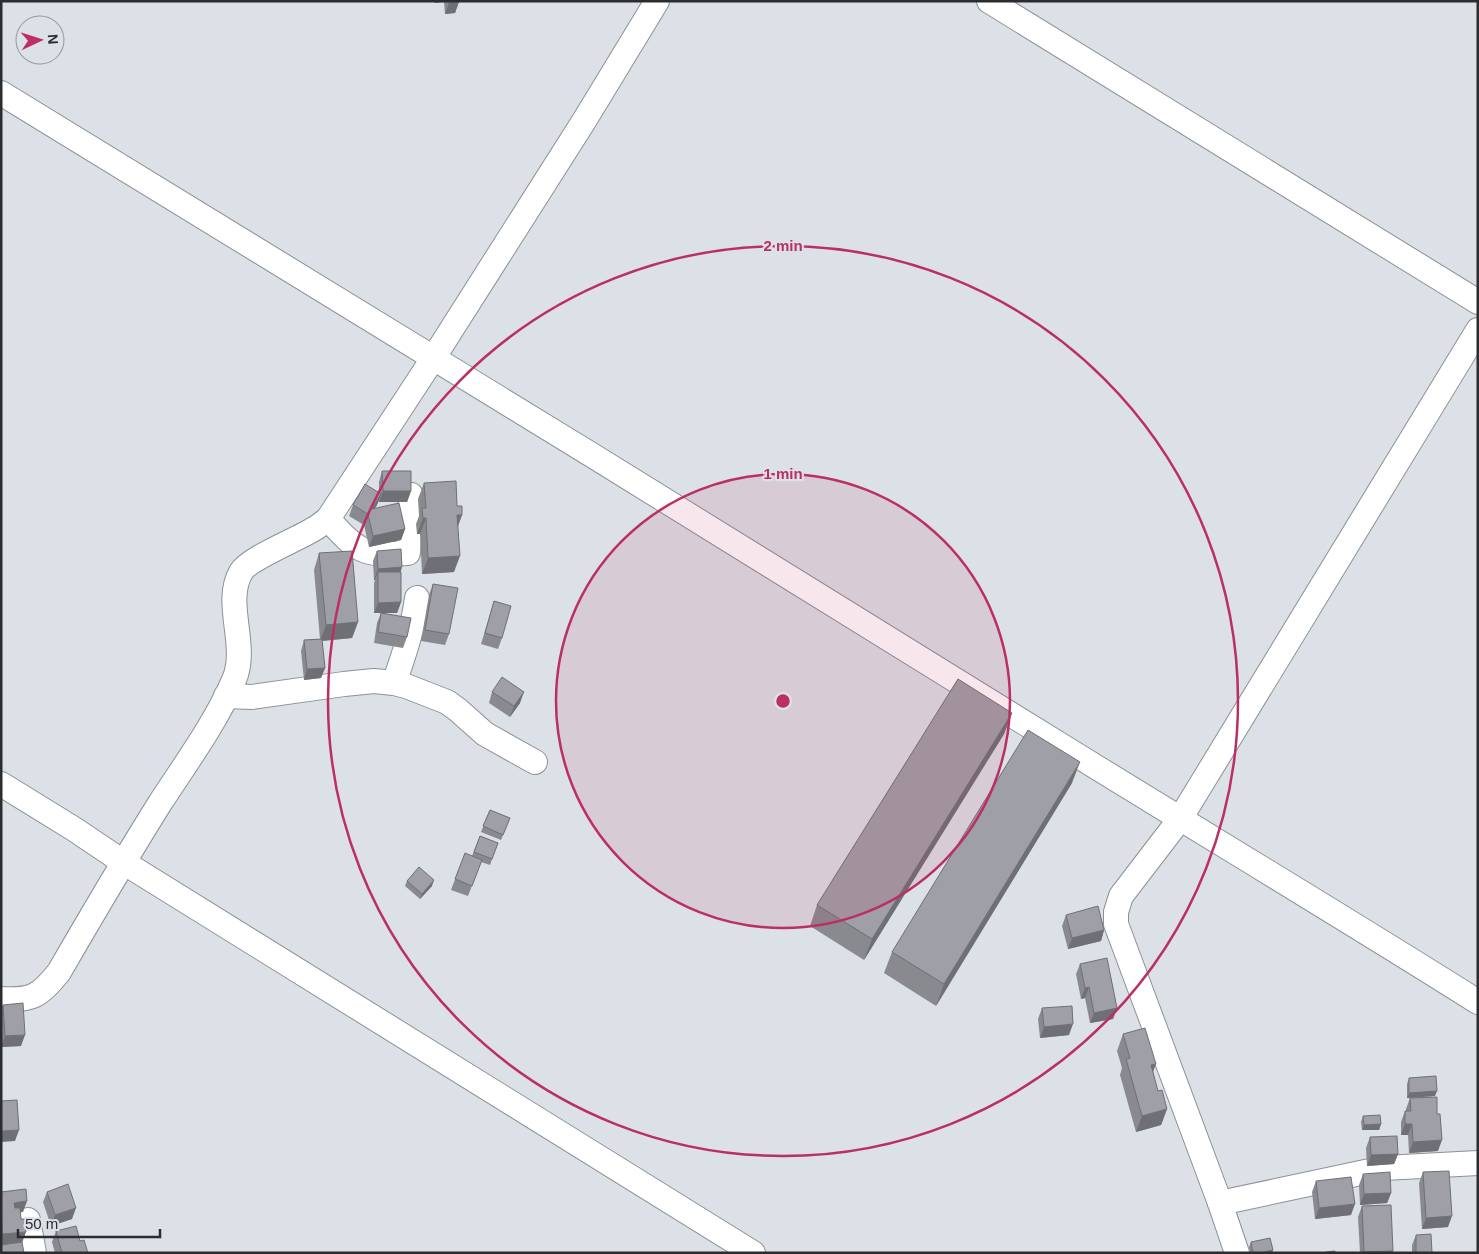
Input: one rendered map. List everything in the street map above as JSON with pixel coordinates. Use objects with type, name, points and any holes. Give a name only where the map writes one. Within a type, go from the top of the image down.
[{"type":"street","points":[[1,999],[27,998],[42,992],[48,986],[123,862],[214,719],[235,679],[238,668],[240,653],[235,605],[236,588],[242,570],[266,554],[312,530],[328,519],[434,357],[584,121],[657,1]]},
{"type":"street","points":[[989,1],[1478,302]]},
{"type":"street","points":[[1,93],[434,357],[1478,1002]]},
{"type":"street","points":[[1237,1253],[1116,924],[1116,912],[1122,896],[1180,819],[1478,330]]},
{"type":"street","points":[[328,519],[357,548],[382,554],[408,553],[411,495]]},
{"type":"street","points":[[394,683],[405,653],[415,615],[417,598]]},
{"type":"street","points":[[226,696],[252,697],[359,682],[394,683],[447,702],[485,734],[535,762]]},
{"type":"street","points":[[1,784],[123,862],[753,1253]]},
{"type":"street","points":[[1220,1203],[1384,1168],[1478,1163]]},
{"type":"street","points":[[28,1220],[34,1253]]},
{"type":"building","points":[[382,471],[411,471],[411,491],[383,491]]},
{"type":"building","points":[[456,481],[457,506],[462,506],[462,515],[457,515],[460,556],[428,558],[426,518],[423,518],[422,508],[426,508],[424,483]]},
{"type":"building","points":[[365,484],[381,494],[372,509],[399,503],[405,529],[373,536],[368,514],[353,505]]},
{"type":"building","points":[[401,549],[402,567],[378,569],[377,551]]},
{"type":"building","points":[[352,551],[358,622],[326,625],[319,553]]},
{"type":"building","points":[[378,572],[401,572],[401,602],[378,603]]},
{"type":"building","points":[[433,584],[458,588],[449,634],[425,630]]},
{"type":"building","points":[[494,601],[511,606],[502,638],[485,633]]},
{"type":"building","points":[[381,613],[411,618],[407,637],[378,632]]},
{"type":"building","points":[[322,639],[325,668],[307,669],[304,640]]},
{"type":"building","points":[[502,677],[524,692],[514,706],[492,692]]},
{"type":"building","points":[[958,679],[1012,713],[872,939],[817,905]]},
{"type":"building","points":[[1028,730],[1080,762],[944,984],[892,952]]},
{"type":"building","points":[[490,810],[510,818],[503,835],[483,826]]},
{"type":"building","points":[[480,836],[498,843],[492,859],[474,852]]},
{"type":"building","points":[[465,853],[482,860],[472,886],[455,879]]},
{"type":"building","points":[[419,867],[434,880],[422,894],[407,881]]},
{"type":"building","points":[[1098,906],[1104,930],[1072,938],[1066,915]]},
{"type":"building","points":[[1107,958],[1117,1008],[1094,1013],[1089,987],[1085,988],[1080,964]]},
{"type":"building","points":[[23,1003],[25,1035],[5,1036],[3,1005]]},
{"type":"building","points":[[1072,1006],[1073,1024],[1044,1027],[1042,1008]]},
{"type":"building","points":[[1145,1028],[1156,1064],[1151,1065],[1158,1091],[1162,1090],[1167,1109],[1142,1116],[1126,1059],[1130,1058],[1123,1034]]},
{"type":"building","points":[[1436,1076],[1437,1091],[1409,1093],[1409,1078]]},
{"type":"building","points":[[1437,1097],[1437,1114],[1440,1114],[1442,1140],[1413,1142],[1412,1124],[1405,1124],[1405,1111],[1411,1111],[1410,1098]]},
{"type":"building","points":[[17,1100],[19,1130],[1,1131],[1,1101]]},
{"type":"building","points":[[1380,1115],[1381,1124],[1364,1125],[1363,1116]]},
{"type":"building","points":[[1397,1136],[1398,1154],[1371,1155],[1370,1137]]},
{"type":"building","points":[[1449,1171],[1452,1216],[1426,1218],[1423,1172]]},
{"type":"building","points":[[1390,1172],[1391,1193],[1364,1194],[1363,1174]]},
{"type":"building","points":[[1351,1177],[1355,1204],[1319,1208],[1316,1181]]},
{"type":"building","points":[[68,1184],[76,1208],[55,1215],[47,1192]]},
{"type":"building","points":[[26,1189],[27,1201],[14,1203],[15,1208],[20,1208],[21,1219],[25,1219],[26,1232],[2,1234],[1,1192]]},
{"type":"building","points":[[1391,1205],[1393,1251],[1364,1252],[1362,1206]]},
{"type":"building","points":[[76,1226],[80,1241],[84,1240],[88,1253],[62,1253],[56,1231]]},
{"type":"building","points":[[1431,1234],[1432,1253],[1416,1253],[1416,1235]]},
{"type":"building","points":[[1270,1238],[1273,1250],[1253,1253],[1251,1242]]},
{"type":"building","points":[[22,1242],[24,1253],[1,1253],[1,1245]]}]
